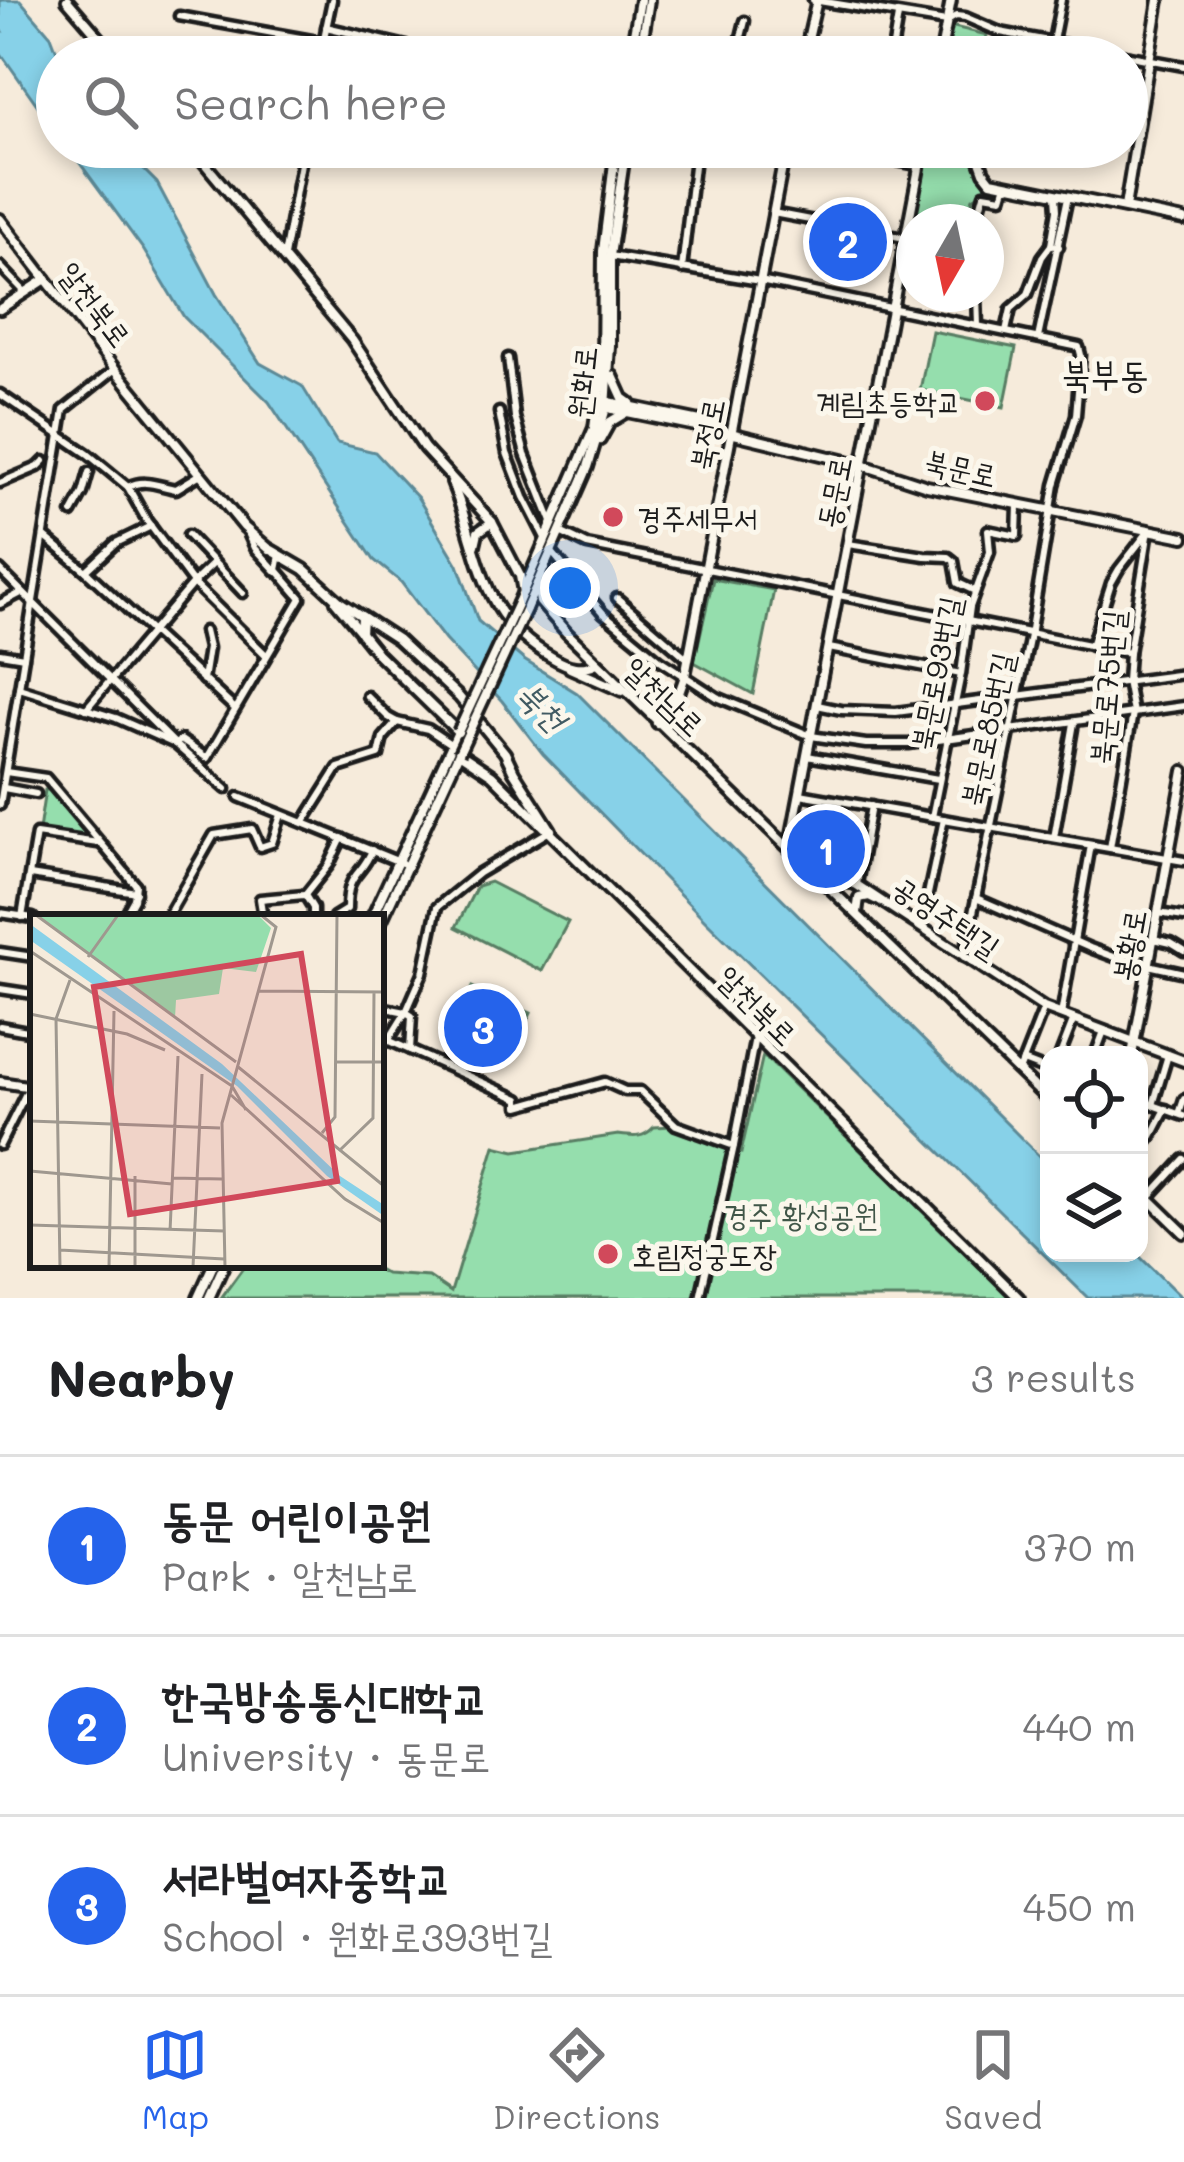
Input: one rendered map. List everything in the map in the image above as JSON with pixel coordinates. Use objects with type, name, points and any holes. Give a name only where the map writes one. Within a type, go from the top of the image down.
[{"type":"street","points":[[68,0],[98,36]]},
{"type":"street","points":[[324,36],[332,0]]},
{"type":"street","points":[[641,36],[644,0]]},
{"type":"street","points":[[636,36],[644,0]]},
{"type":"street","points":[[808,36],[816,0],[946,22],[965,17],[1024,36]]},
{"type":"street","points":[[944,36],[951,0]]},
{"type":"street","points":[[1054,36],[1061,0]]},
{"type":"street","points":[[1148,71],[1160,0]]},
{"type":"street","points":[[179,16],[290,36]]},
{"type":"street","points":[[895,36],[898,16]]},
{"type":"street","points":[[741,36],[745,21]]},
{"type":"street","points":[[326,27],[364,36]]},
{"type":"street","points":[[1150,59],[1184,66]]},
{"type":"street","points":[[208,168],[352,340],[411,430],[492,522],[525,575],[523,592],[528,604],[597,663]]},
{"type":"street","points":[[283,258],[300,168]]},
{"type":"street","name":"원화로","points":[[528,604],[602,404],[602,251],[613,168]]},
{"type":"street","name":"원화로","points":[[556,528],[596,446],[609,370],[610,256],[623,168]]},
{"type":"street","points":[[682,268],[694,168]]},
{"type":"street","name":"북정로","points":[[657,723],[685,676],[782,168]]},
{"type":"street","name":"동문로","points":[[912,204],[919,168]]},
{"type":"street","points":[[983,168],[991,181],[1184,220]]},
{"type":"street","points":[[1125,207],[1132,168]]},
{"type":"street","points":[[981,204],[984,194],[1002,197],[1005,187],[1014,186]]},
{"type":"street","points":[[610,256],[760,281],[1038,338],[1055,246],[1057,197],[1053,194]]},
{"type":"street","points":[[1006,332],[1011,309],[1028,295],[1042,257],[1055,246],[1068,196]]},
{"type":"street","points":[[773,213],[896,236]]},
{"type":"street","name":"알천북로","points":[[0,219],[248,532],[397,639],[459,697],[505,753],[562,846]]},
{"type":"street","points":[[0,266],[24,291]]},
{"type":"street","points":[[0,309],[46,279]]},
{"type":"street","name":"동문로","points":[[781,841],[796,820],[896,286]]},
{"type":"street","points":[[977,312],[977,326]]},
{"type":"street","name":"북문로85번길","points":[[964,957],[1030,635],[1050,511],[1076,415],[1079,347],[1038,338]]},
{"type":"street","points":[[508,358],[514,417],[556,528],[587,544],[1129,653]]},
{"type":"street","points":[[0,804],[64,410],[115,369]]},
{"type":"street","points":[[596,446],[614,417],[634,410],[622,398],[609,370]]},
{"type":"street","points":[[0,394],[128,487],[193,583],[266,655]]},
{"type":"street","name":"북문로","points":[[602,404],[863,465],[927,486],[1184,537]]},
{"type":"street","points":[[499,412],[515,475],[549,546],[604,613],[660,660],[716,697],[811,736],[885,745],[1184,706]]},
{"type":"street","points":[[0,483],[44,461]]},
{"type":"street","points":[[72,513],[89,472]]},
{"type":"street","points":[[128,487],[146,482],[176,489],[199,475]]},
{"type":"street","points":[[448,475],[489,592],[506,621],[532,645],[585,677],[628,694]]},
{"type":"street","name":"북문로93번길","points":[[932,817],[975,591],[990,552],[988,530],[1017,536],[1018,505]]},
{"type":"street","points":[[475,546],[478,532],[492,522]]},
{"type":"street","points":[[86,571],[107,549],[151,526]]},
{"type":"street","points":[[1090,646],[1119,569],[1149,530]]},
{"type":"street","name":"북문로75번길","points":[[1110,848],[1133,713],[1126,681],[1149,530]]},
{"type":"street","points":[[175,744],[182,740],[207,758],[301,598],[255,548],[248,532]]},
{"type":"street","points":[[188,535],[243,593]]},
{"type":"street","points":[[44,536],[234,708]]},
{"type":"street","points":[[848,544],[949,557],[958,583],[975,591]]},
{"type":"street","name":"원화로","points":[[525,575],[549,546]]},
{"type":"street","points":[[280,555],[280,574]]},
{"type":"street","points":[[85,710],[214,563]]},
{"type":"street","points":[[290,586],[287,574],[297,565]]},
{"type":"street","points":[[0,570],[226,789]]},
{"type":"street","points":[[328,592],[400,677],[458,732]]},
{"type":"street","points":[[0,604],[21,593]]},
{"type":"street","points":[[617,598],[688,659]]},
{"type":"street","points":[[455,749],[458,732],[528,604]]},
{"type":"street","points":[[384,914],[455,749],[528,604]]},
{"type":"street","points":[[362,617],[365,637]]},
{"type":"street","points":[[365,637],[381,627]]},
{"type":"street","points":[[203,680],[208,648],[204,631]]},
{"type":"street","points":[[828,648],[961,674]]},
{"type":"street","points":[[0,653],[24,657]]},
{"type":"street","name":"알천남로","points":[[564,664],[581,668],[597,663],[1040,1092]]},
{"type":"street","points":[[817,705],[875,712],[954,706],[1184,674]]},
{"type":"street","points":[[19,688],[116,718],[175,744]]},
{"type":"street","points":[[367,696],[388,717],[428,729],[455,749]]},
{"type":"street","points":[[303,823],[338,768],[379,755],[383,738],[397,722]]},
{"type":"street","points":[[1054,838],[1074,722]]},
{"type":"street","points":[[0,743],[10,745]]},
{"type":"street","name":"알천북로","points":[[455,749],[495,778],[1019,1298]]},
{"type":"street","points":[[808,756],[938,779]]},
{"type":"street","points":[[6,772],[46,778],[136,885],[125,914]]},
{"type":"street","points":[[495,778],[504,780],[514,772],[517,801]]},
{"type":"street","name":"봉황로","points":[[1135,1046],[1184,772]]},
{"type":"street","points":[[3,788],[36,794]]},
{"type":"street","points":[[800,794],[1184,861]]},
{"type":"street","points":[[238,797],[403,863]]},
{"type":"street","points":[[796,820],[794,841],[857,884],[871,806]]},
{"type":"street","points":[[169,914],[214,835],[252,829],[260,847],[272,843],[281,815]]},
{"type":"street","points":[[920,928],[944,819]]},
{"type":"street","points":[[548,832],[478,873],[437,907],[423,973],[406,1012],[385,1039],[519,1099],[519,1106],[604,1082],[625,1091],[640,1090],[676,1125],[734,1146]]},
{"type":"street","points":[[22,916],[36,834],[100,843]]},
{"type":"street","points":[[262,914],[260,899],[305,895],[329,865],[342,838]]},
{"type":"street","points":[[1061,1015],[1091,844]]},
{"type":"street","points":[[339,914],[347,909],[347,890],[356,870],[373,850]]},
{"type":"street","points":[[372,914],[403,863]]},
{"type":"street","points":[[30,875],[136,892]]},
{"type":"street","name":"공영주택길","points":[[818,877],[857,884],[1044,1008],[1184,1061]]},
{"type":"street","points":[[305,895],[313,914]]},
{"type":"street","points":[[861,919],[856,906],[863,896],[889,906]]},
{"type":"street","points":[[976,898],[1075,942],[1184,973]]},
{"type":"street","points":[[0,913],[30,917]]},
{"type":"street","points":[[1158,913],[1184,917]]},
{"type":"street","points":[[1154,939],[1184,952]]},
{"type":"street","points":[[0,952],[30,957]]},
{"type":"street","points":[[0,988],[30,993]]},
{"type":"street","points":[[384,1008],[412,1016],[410,1050]]},
{"type":"street","points":[[1019,1071],[1044,1008]]},
{"type":"street","points":[[1064,1046],[1074,1019]]},
{"type":"street","points":[[0,1026],[30,1031]]},
{"type":"street","points":[[1098,1046],[1104,1031]]},
{"type":"street","points":[[700,1298],[755,1036]]},
{"type":"street","points":[[1153,1105],[1168,1055]]},
{"type":"street","points":[[1023,1061],[1040,1068]]},
{"type":"street","points":[[0,1082],[30,1084]]},
{"type":"street","points":[[0,1145],[30,1088]]},
{"type":"street","points":[[1148,1103],[1181,1114],[1184,1099]]},
{"type":"street","points":[[1148,1141],[1166,1109]]},
{"type":"street","points":[[1181,1225],[1148,1198],[1184,1159]]},
{"type":"street","points":[[199,1298],[212,1268]]},
{"type":"street","points":[[209,1298],[223,1268]]},
{"type":"green space","points":[[950,26],[987,35],[987,36],[948,36]]},
{"type":"green space","points":[[924,168],[979,168],[987,189],[971,204],[917,204]]},
{"type":"green space","points":[[932,331],[1016,348],[1004,407],[920,390]]},
{"type":"green space","points":[[713,579],[774,590],[753,694],[694,662]]},
{"type":"green space","points":[[45,790],[49,790],[94,842],[39,830]]},
{"type":"green space","points":[[803,822],[854,854],[848,875],[798,845]]},
{"type":"green space","points":[[490,882],[568,922],[542,971],[456,927],[477,886]]},
{"type":"green space","points":[[472,987],[531,1013],[511,1056],[453,1030]]},
{"type":"green space","name":"경주 황성공원","points":[[763,1055],[1011,1298],[221,1298],[243,1268],[375,1268],[386,1274],[429,1277],[451,1292],[495,1146],[515,1151],[638,1136],[654,1127],[673,1126],[741,1153]]},
{"type":"water","points":[[0,0],[20,0],[51,36],[36,36],[36,103],[0,52]]},
{"type":"water","name":"북천","points":[[83,168],[142,168],[157,183],[216,294],[260,363],[302,386],[337,443],[375,452],[418,498],[458,565],[478,621],[524,660],[577,693],[1040,1157],[1040,1251],[543,754],[401,582],[374,560],[269,402],[184,317],[143,249]]},
{"type":"water","points":[[1052,1262],[1145,1262],[1182,1298],[1088,1298]]},
{"type":"place","name":"한국방송통신대학교","points":[[848,242]]},
{"type":"place","name":"계림초등학교","points":[[985,401]]},
{"type":"place","name":"경주세무서","points":[[613,517]]},
{"type":"place","name":"동문 어린이공원","points":[[826,849]]},
{"type":"place","name":"서라벌여자중학교","points":[[483,1028]]},
{"type":"place","name":"호림정궁도장","points":[[608,1254]]},
{"type":"district","name":"북부동","points":[[1105,372]]}]
